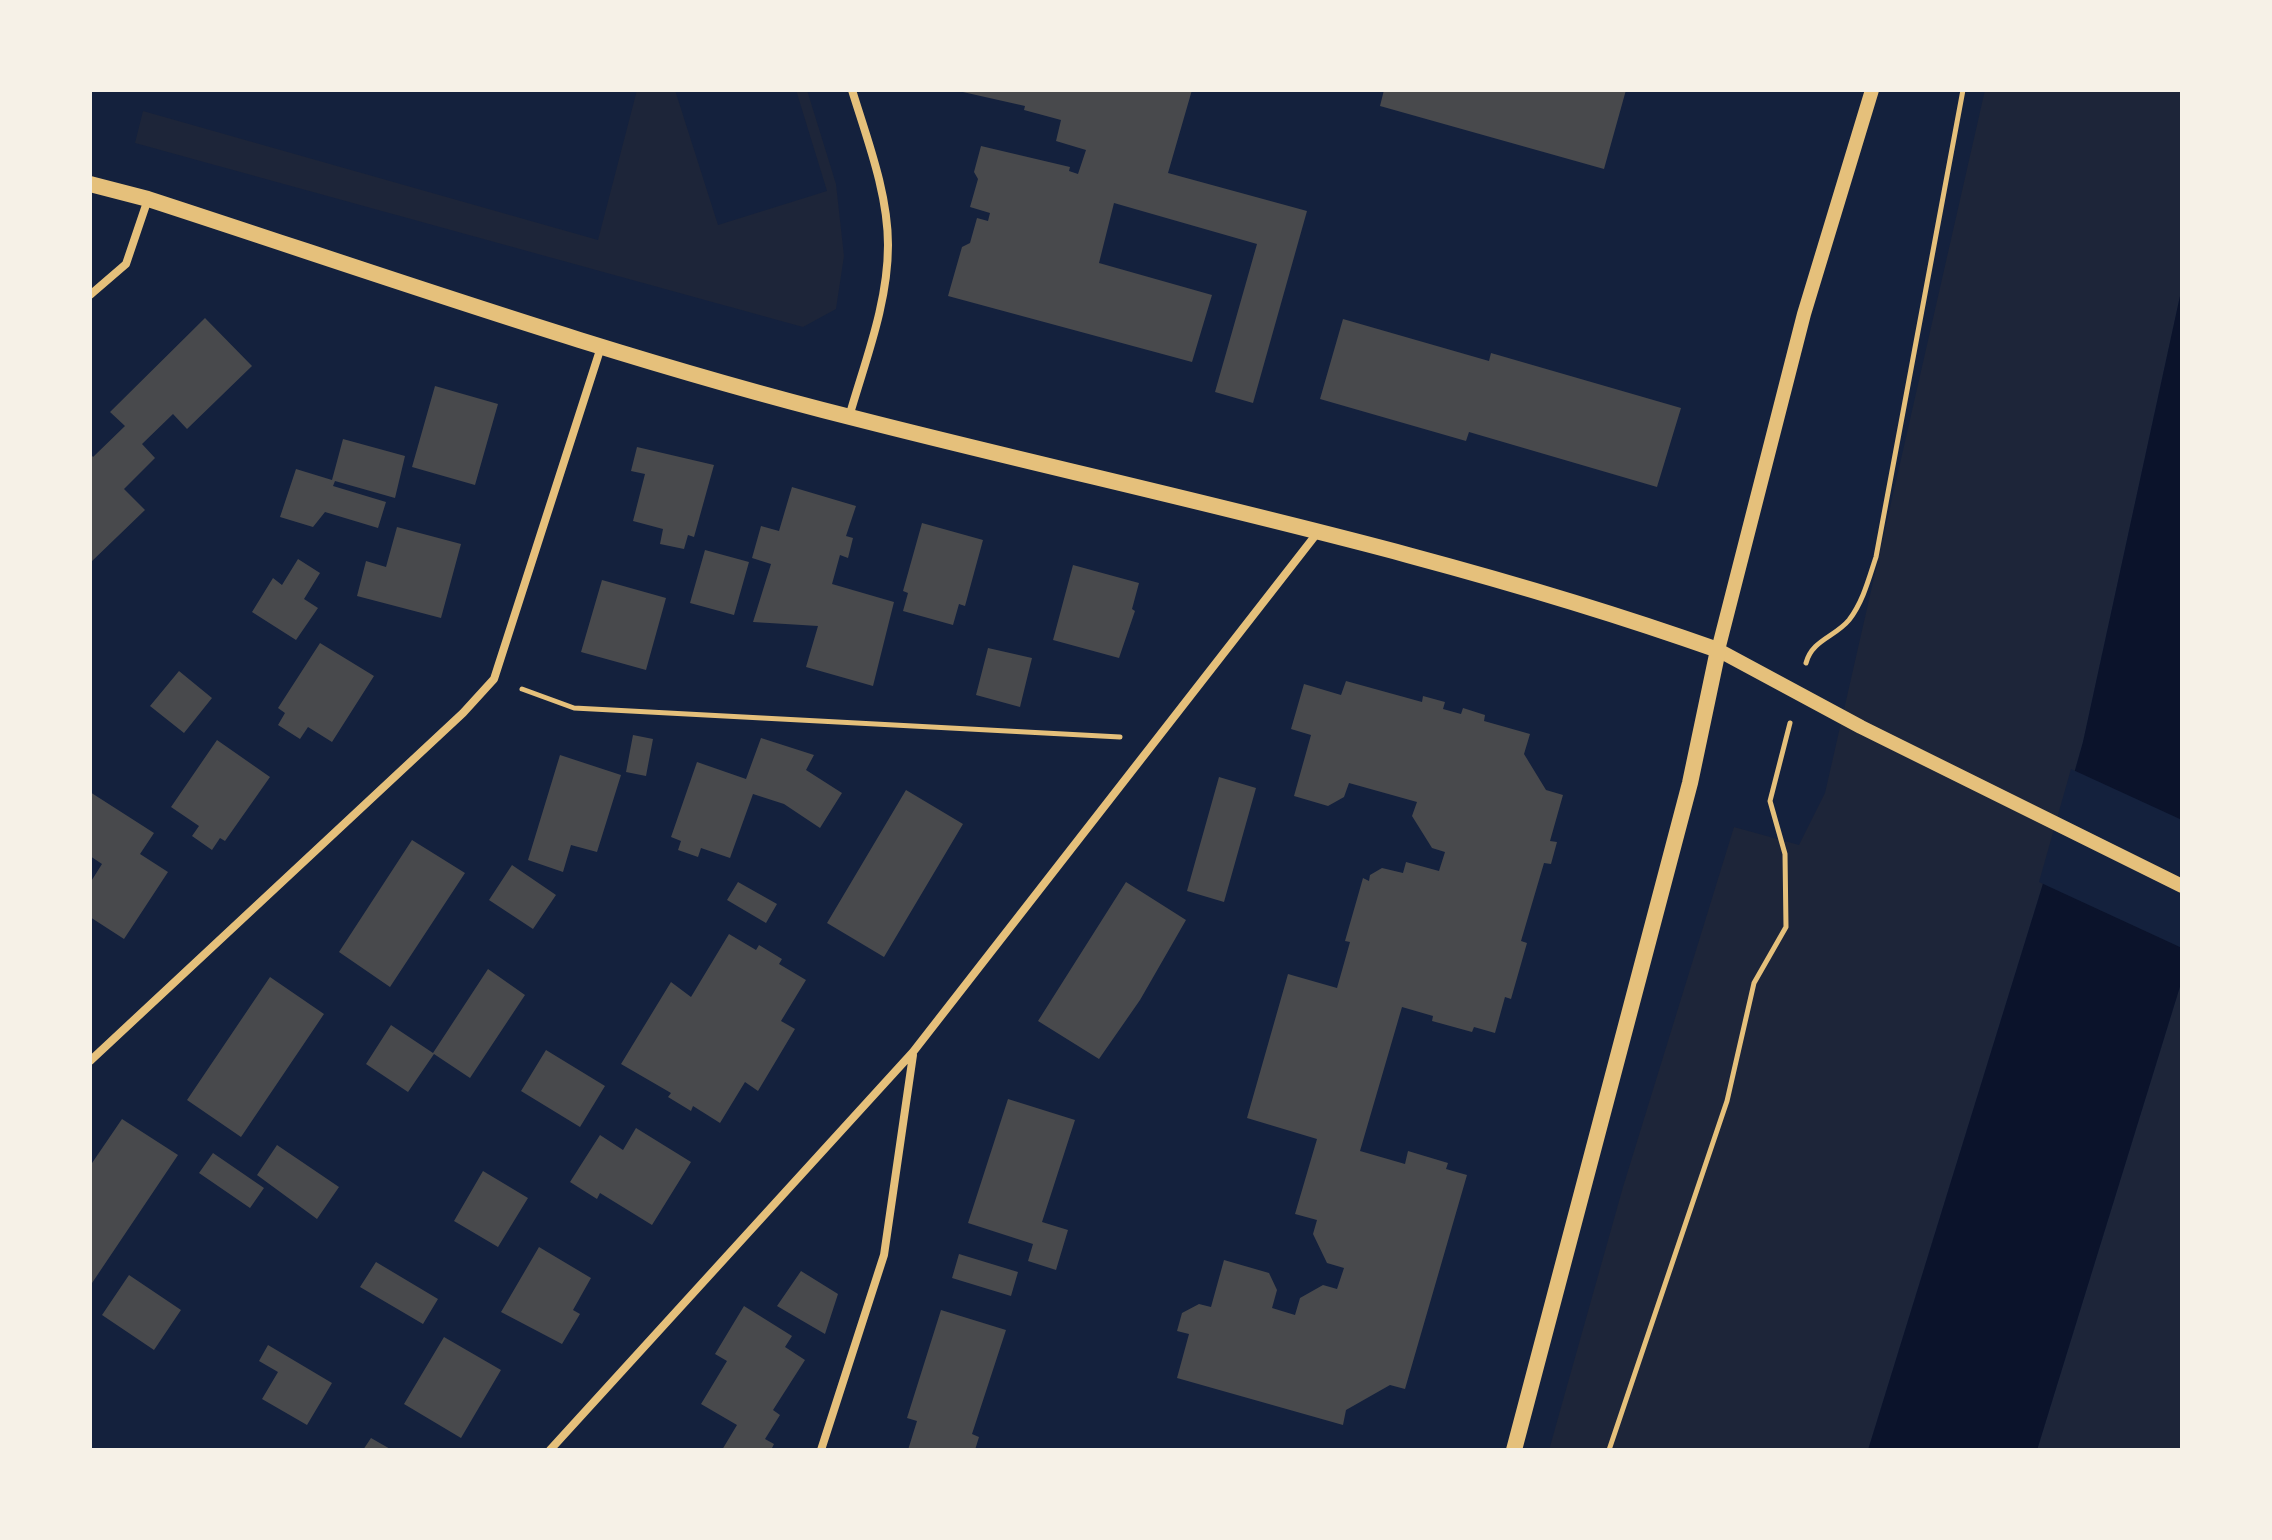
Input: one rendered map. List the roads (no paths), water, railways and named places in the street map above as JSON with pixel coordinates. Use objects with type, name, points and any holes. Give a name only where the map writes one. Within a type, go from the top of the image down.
[{"type":"main road","points":[[90,184],[148,199],[601,347],[849,417],[1318,532],[1626,617],[1718,650],[1690,783],[1514,1450]]},
{"type":"street","points":[[849,417],[881,307],[888,243],[876,170],[852,90]]},
{"type":"street","points":[[1872,90],[1804,314],[1718,650],[1861,727],[2182,886]]},
{"type":"street","points":[[90,295],[126,264],[148,199]]},
{"type":"street","points":[[90,1061],[463,713],[494,679],[601,347]]},
{"type":"street","points":[[550,1450],[913,1052],[1318,532]]},
{"type":"street","points":[[821,1450],[884,1255],[913,1052]]}]
